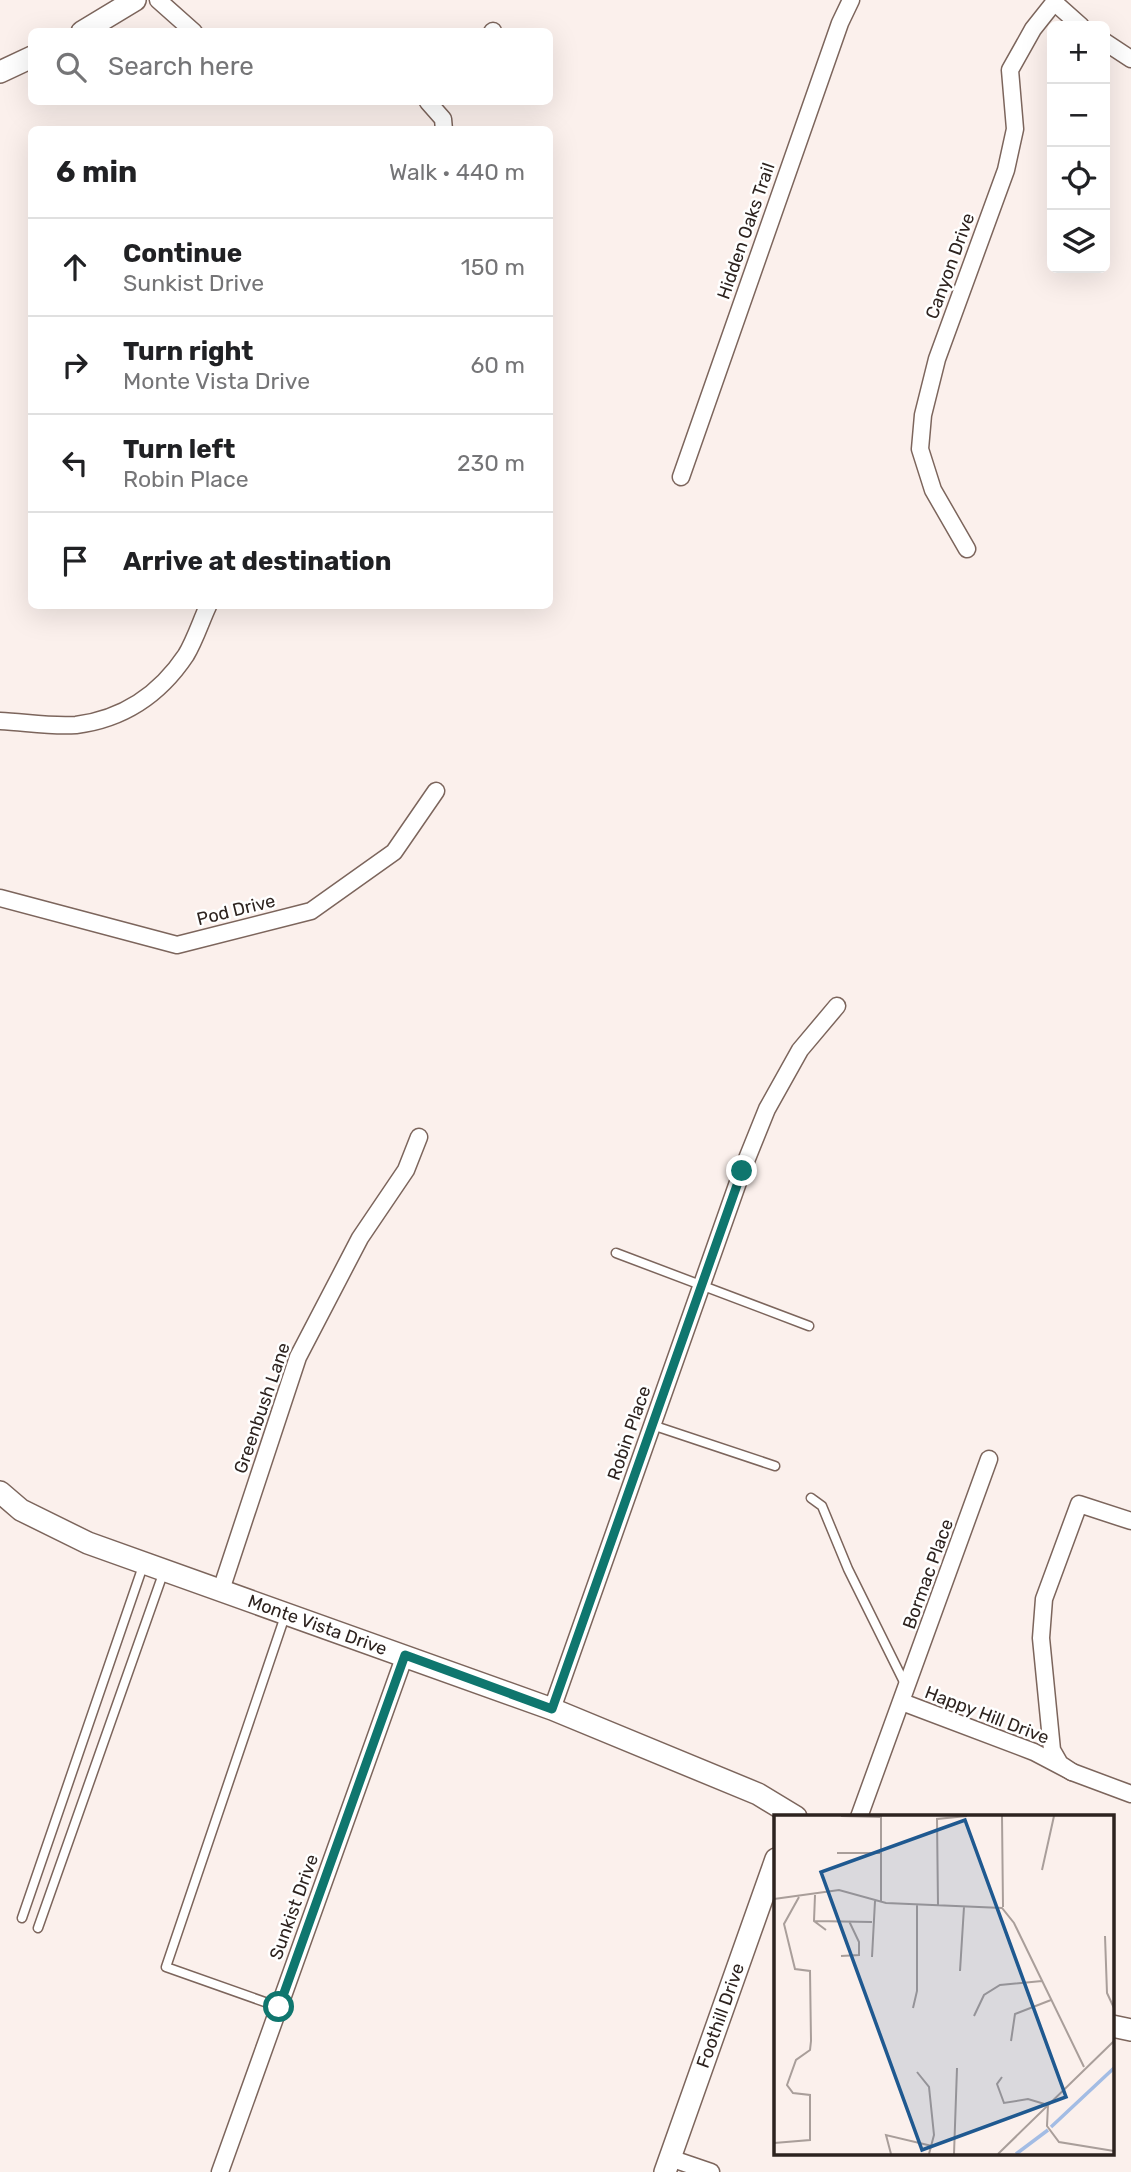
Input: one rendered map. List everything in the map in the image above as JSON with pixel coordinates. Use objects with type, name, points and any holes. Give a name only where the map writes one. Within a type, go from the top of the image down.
[{"type":"main road","points":[[89,28],[135,0]]},
{"type":"main road","points":[[0,72],[28,59]]},
{"type":"main road","name":"Monte Vista Drive","points":[[0,1492],[21,1510],[88,1542],[552,1709],[758,1794],[792,1815]]},
{"type":"main road","name":"Foothill Drive","points":[[668,2165],[774,1865]]},
{"type":"street","points":[[158,0],[190,28]]},
{"type":"street","name":"Hidden Oaks Trail","points":[[681,477],[840,23],[851,0]]},
{"type":"street","points":[[1055,1],[1076,21]]},
{"type":"street","name":"Canyon Drive","points":[[967,549],[933,490],[920,449],[923,415],[937,359],[1006,170],[1015,129],[1010,70],[1033,29],[1055,1]]},
{"type":"street","points":[[1110,45],[1131,60]]},
{"type":"street","points":[[431,105],[443,119],[444,126]]},
{"type":"street","points":[[0,721],[74,725],[106,719],[145,700],[162,685],[187,653],[207,609]]},
{"type":"street","name":"Pod Drive","points":[[0,898],[177,945],[311,911],[394,852],[436,791]]},
{"type":"street","name":"Robin Place","points":[[552,1709],[742,1171],[767,1109],[800,1050],[836,1006]]},
{"type":"street","name":"Greenbush Lane","points":[[221,1590],[298,1357],[360,1238],[406,1170],[419,1138]]},
{"type":"street","name":"Bormac Place","points":[[905,1696],[989,1459]]},
{"type":"street","points":[[1072,1772],[1060,1764],[1052,1750],[1041,1638],[1044,1599],[1079,1504],[1131,1521]]},
{"type":"street","name":"Sunkist Drive","points":[[220,2172],[405,1655]]},
{"type":"street","name":"Happy Hill Drive","points":[[860,1815],[905,1696],[1034,1752],[1072,1772],[1131,1794]]},
{"type":"street","points":[[668,2165],[711,2172]]},
{"type":"lane","points":[[616,1253],[809,1326]]},
{"type":"lane","points":[[652,1424],[775,1466]]},
{"type":"lane","points":[[811,1498],[822,1506],[905,1696]]},
{"type":"lane","points":[[22,1918],[144,1562]]},
{"type":"lane","points":[[38,1928],[165,1569]]},
{"type":"lane","points":[[279,2007],[166,1967],[286,1613]]},
{"type":"route","points":[[279,2007],[405,1655],[552,1709],[742,1171]]}]
